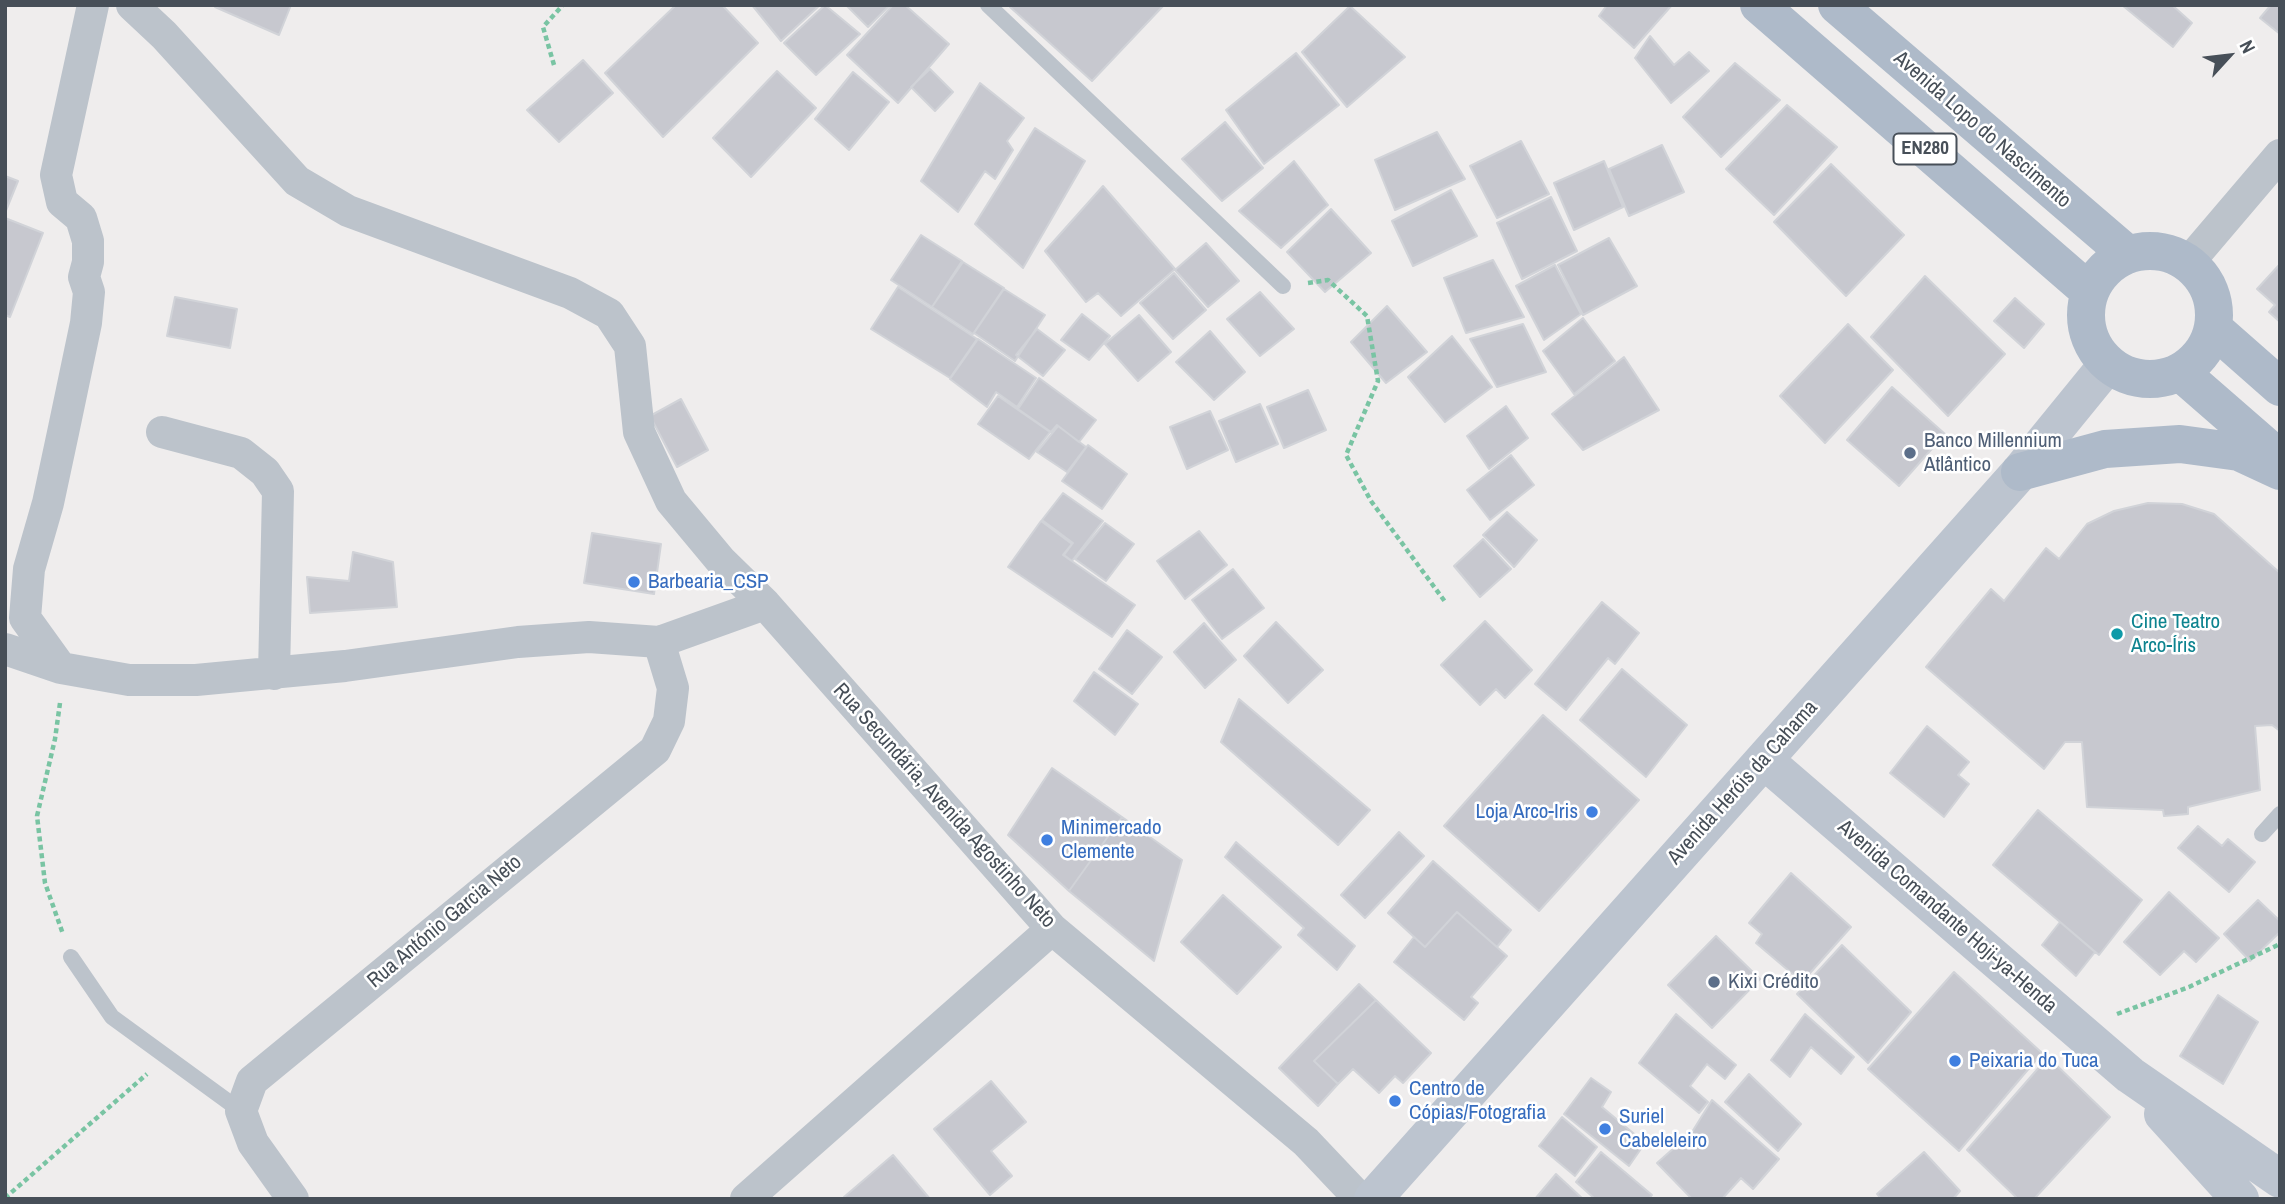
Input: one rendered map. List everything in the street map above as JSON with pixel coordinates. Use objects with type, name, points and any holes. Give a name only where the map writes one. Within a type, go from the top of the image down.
[{"type":"main road","name":"EN280","points":[[1759,5],[2090,292]]},
{"type":"main road","name":"Avenida Lopo do Nascimento","points":[[1837,5],[2127,254]]},
{"type":"main road","points":[[2152,250],[2165,252],[2188,263],[2202,276],[2211,293],[2215,312],[2206,347],[2180,372],[2162,378],[2143,379],[2124,374],[2108,364],[2096,351],[2088,334],[2085,316],[2094,282],[2115,260],[2127,254],[2152,250]]},
{"type":"main road","points":[[2213,328],[2280,387]]},
{"type":"main road","points":[[2180,372],[2280,459]]},
{"type":"main road","points":[[2020,472],[2105,449],[2180,444],[2239,452],[2280,471]]},
{"type":"street","points":[[63,668],[25,618],[29,569],[48,503],[86,323],[89,292],[84,277],[88,262],[88,242],[81,218],[62,202],[56,175],[93,5]]},
{"type":"street","name":"Rua Secundária, Avenida Agostinho Neto","points":[[132,5],[164,35],[297,181],[348,211],[570,293],[609,314],[630,346],[639,432],[671,501],[721,561],[765,604],[1052,929],[1306,1142],[1360,1199]]},
{"type":"street","points":[[2188,263],[2280,155]]},
{"type":"street","name":"Avenida Heróis da Cahama","points":[[1373,1199],[2020,472],[2108,364]]},
{"type":"street","points":[[162,432],[241,453],[265,472],[278,491],[274,674]]},
{"type":"street","points":[[5,649],[63,668],[129,680],[195,680],[345,666],[517,642],[589,637],[659,642],[765,604]]},
{"type":"street","name":"Rua António Garcia Neto","points":[[241,1111],[253,1081],[655,750],[669,721],[674,688],[659,642]]},
{"type":"street","name":"Avenida Comandante Hoji-ya-Henda","points":[[1764,760],[2130,1075],[2280,1179]]},
{"type":"street","points":[[746,1199],[1052,929]]},
{"type":"street","name":"Avenida Comandante Hoji-ya-Henda","points":[[2130,1075],[2181,1136],[2240,1199]]},
{"type":"street","points":[[241,1111],[253,1143],[293,1199]]},
{"type":"lane","points":[[988,5],[1283,286]]},
{"type":"lane","points":[[2262,834],[2280,814]]},
{"type":"lane","points":[[71,957],[112,1017],[241,1111]]},
{"type":"path","points":[[554,65],[542,27],[563,5]]},
{"type":"path","points":[[1283,286],[1328,279],[1367,316],[1378,381],[1346,456],[1371,501],[1405,543],[1446,603]]},
{"type":"path","points":[[63,668],[55,740],[37,816],[45,883],[71,957]]},
{"type":"path","points":[[2077,1030],[2189,986],[2280,944]]},
{"type":"path","points":[[5,1198],[166,1056]]},
{"type":"building","points":[[215,5],[291,5],[279,35]]},
{"type":"building","points":[[676,5],[722,5],[758,43],[663,137],[605,73]]},
{"type":"building","points":[[752,5],[820,5],[781,41]]},
{"type":"building","points":[[825,5],[860,34],[816,75],[784,43]]},
{"type":"building","points":[[846,5],[890,5],[868,27]]},
{"type":"building","points":[[893,5],[905,5],[949,44],[898,103],[847,55]]},
{"type":"building","points":[[1164,5],[1092,81],[1010,7]]},
{"type":"building","points":[[1607,5],[1672,5],[1634,48],[1599,16]]},
{"type":"building","points":[[2122,5],[2172,5],[2192,23],[2173,47]]},
{"type":"building","points":[[2271,5],[2280,5],[2280,34],[2260,18]]},
{"type":"building","points":[[1350,6],[1405,57],[1347,107],[1302,52]]},
{"type":"building","points":[[1650,36],[1674,65],[1689,52],[1709,71],[1671,103],[1635,58]]},
{"type":"building","points":[[1296,53],[1339,105],[1264,164],[1226,110]]},
{"type":"building","points":[[583,60],[613,93],[559,142],[527,110]]},
{"type":"building","points":[[1735,63],[1780,100],[1721,157],[1683,117]]},
{"type":"building","points":[[930,69],[953,92],[935,111],[911,87]]},
{"type":"building","points":[[777,71],[816,108],[751,177],[713,138]]},
{"type":"building","points":[[853,72],[889,102],[849,150],[815,119]]},
{"type":"building","points":[[980,83],[1024,118],[1007,141],[1013,150],[995,179],[985,171],[958,212],[921,181]]},
{"type":"building","points":[[1787,105],[1837,147],[1774,215],[1726,169]]},
{"type":"building","points":[[1225,122],[1263,168],[1222,201],[1182,159]]},
{"type":"building","points":[[1035,128],[1085,161],[1023,268],[975,224]]},
{"type":"building","points":[[1437,132],[1465,179],[1395,210],[1375,160]]},
{"type":"building","points":[[1521,141],[1549,194],[1497,218],[1470,166]]},
{"type":"building","points":[[1662,145],[1684,192],[1629,216],[1609,169]]},
{"type":"building","points":[[1294,161],[1328,205],[1281,248],[1239,211]]},
{"type":"building","points":[[1604,161],[1623,207],[1574,230],[1554,183]]},
{"type":"building","points":[[1831,164],[1904,235],[1846,296],[1774,222]]},
{"type":"building","points":[[5,176],[18,181],[5,213]]},
{"type":"building","points":[[1103,186],[1175,269],[1121,316],[1098,293],[1086,302],[1045,251]]},
{"type":"building","points":[[1451,190],[1477,236],[1413,266],[1392,221]]},
{"type":"building","points":[[1551,197],[1577,251],[1522,279],[1497,223]]},
{"type":"building","points":[[1331,209],[1371,253],[1325,292],[1287,252]]},
{"type":"building","points":[[5,218],[43,233],[10,317],[5,315]]},
{"type":"building","points":[[921,235],[962,261],[932,307],[891,280]]},
{"type":"building","points":[[1609,238],[1637,286],[1583,315],[1558,265]]},
{"type":"building","points":[[1206,243],[1239,281],[1208,307],[1175,270]]},
{"type":"building","points":[[1493,260],[1524,317],[1466,333],[1444,278]]},
{"type":"building","points":[[963,262],[1004,288],[973,334],[932,307]]},
{"type":"building","points":[[2280,264],[2280,322],[2269,312],[2275,305],[2257,289]]},
{"type":"building","points":[[1555,265],[1581,314],[1544,340],[1516,286]]},
{"type":"building","points":[[1174,273],[1206,310],[1173,339],[1140,303]]},
{"type":"building","points":[[1925,276],[2005,354],[1948,416],[1871,337]]},
{"type":"building","points":[[898,287],[977,339],[950,378],[871,329]]},
{"type":"building","points":[[1004,289],[1045,315],[1015,361],[974,333]]},
{"type":"building","points":[[1260,292],[1294,329],[1260,356],[1227,319]]},
{"type":"building","points":[[175,297],[237,309],[230,348],[167,336]]},
{"type":"building","points":[[2015,298],[2044,324],[2024,348],[1994,321]]},
{"type":"building","points":[[1387,306],[1427,352],[1386,383],[1351,342]]},
{"type":"building","points":[[1082,314],[1110,336],[1089,360],[1061,340]]},
{"type":"building","points":[[1139,315],[1171,352],[1138,381],[1105,344]]},
{"type":"building","points":[[1583,318],[1615,361],[1574,394],[1543,351]]},
{"type":"building","points":[[1523,324],[1546,372],[1497,387],[1470,339]]},
{"type":"building","points":[[1848,324],[1893,370],[1825,443],[1780,396]]},
{"type":"building","points":[[1037,329],[1065,350],[1043,376],[1016,355]]},
{"type":"building","points":[[1210,331],[1245,372],[1214,400],[1176,362]]},
{"type":"building","points":[[1452,336],[1492,387],[1445,422],[1408,377]]},
{"type":"building","points":[[978,339],[1036,378],[1017,407],[996,392],[987,407],[950,379]]},
{"type":"building","points":[[1624,357],[1659,410],[1583,450],[1552,414]]},
{"type":"building","points":[[1039,378],[1096,420],[1079,442],[1057,425],[1051,432],[1018,409]]},
{"type":"building","points":[[1892,387],[1945,434],[1899,486],[1847,440]]},
{"type":"building","points":[[1308,390],[1326,430],[1284,448],[1267,407]]},
{"type":"building","points":[[998,396],[1050,432],[1029,459],[978,424]]},
{"type":"building","points":[[681,399],[708,450],[677,467],[650,416]]},
{"type":"building","points":[[1260,404],[1278,444],[1236,462],[1219,421]]},
{"type":"building","points":[[1506,406],[1528,438],[1489,469],[1467,436]]},
{"type":"building","points":[[1210,411],[1228,450],[1187,469],[1170,427]]},
{"type":"building","points":[[1058,426],[1086,447],[1067,472],[1037,452]]},
{"type":"building","points":[[1088,445],[1127,474],[1102,509],[1062,481]]},
{"type":"building","points":[[1511,455],[1534,485],[1490,520],[1467,490]]},
{"type":"building","points":[[1063,493],[1103,521],[1072,561],[1064,555],[1073,543],[1042,520]]},
{"type":"building","name":"Cine Teatro Arco-Íris","points":[[2148,503],[2182,504],[2214,514],[2280,573],[2280,731],[2272,725],[2255,726],[2260,790],[2188,807],[2188,814],[2164,816],[2163,810],[2087,807],[2082,742],[2065,742],[2044,769],[1926,667],[1991,589],[2004,601],[2046,548],[2059,559],[2087,524],[2114,511]]},
{"type":"building","points":[[1507,512],[1537,540],[1514,567],[1483,535]]},
{"type":"building","points":[[1041,521],[1072,544],[1063,555],[1135,605],[1112,637],[1008,567]]},
{"type":"building","points":[[1105,523],[1134,544],[1106,581],[1075,559]]},
{"type":"building","points":[[1199,531],[1227,565],[1185,599],[1157,561]]},
{"type":"building","points":[[592,533],[661,544],[654,594],[584,583]]},
{"type":"building","points":[[1483,539],[1511,569],[1480,597],[1454,566]]},
{"type":"building","points":[[353,552],[393,562],[397,607],[310,613],[307,577],[349,581]]},
{"type":"building","points":[[1233,569],[1264,608],[1222,639],[1192,600]]},
{"type":"building","points":[[1602,602],[1639,633],[1615,664],[1608,658],[1566,710],[1535,684]]},
{"type":"building","points":[[1485,621],[1532,670],[1505,698],[1496,689],[1480,705],[1441,665]]},
{"type":"building","points":[[1276,622],[1323,670],[1288,703],[1244,656]]},
{"type":"building","points":[[1204,623],[1236,660],[1205,688],[1174,652]]},
{"type":"building","points":[[1127,630],[1162,657],[1132,694],[1099,669]]},
{"type":"building","points":[[1622,669],[1687,725],[1646,777],[1580,720]]},
{"type":"building","points":[[1094,672],[1138,704],[1115,735],[1074,701]]},
{"type":"building","points":[[1239,699],[1370,810],[1338,845],[1221,742]]},
{"type":"building","points":[[1543,715],[1639,800],[1539,911],[1444,826]]},
{"type":"building","points":[[1927,726],[1969,762],[1958,775],[1969,784],[1944,817],[1890,773]]},
{"type":"building","points":[[1052,768],[1122,817],[1069,891],[1008,835]]},
{"type":"building","points":[[2038,810],[2142,900],[2099,955],[1993,865]]},
{"type":"building","points":[[1122,817],[1182,860],[1154,961],[1069,891]]},
{"type":"building","points":[[2198,826],[2222,846],[2228,839],[2255,862],[2229,892],[2178,848]]},
{"type":"building","points":[[1399,832],[1424,856],[1365,918],[1341,895]]},
{"type":"building","points":[[1236,842],[1355,946],[1337,970],[1298,935],[1304,928],[1225,857]]},
{"type":"building","points":[[1433,861],[1511,930],[1497,947],[1457,912],[1425,947],[1388,913]]},
{"type":"building","points":[[1791,873],[1851,927],[1802,982],[1756,943],[1762,934],[1749,923]]},
{"type":"building","points":[[2169,892],[2219,938],[2196,962],[2184,951],[2160,975],[2124,942]]},
{"type":"building","points":[[1223,895],[1281,947],[1237,994],[1181,942]]},
{"type":"building","points":[[2258,900],[2280,921],[2280,932],[2250,961],[2224,934]]},
{"type":"building","points":[[1457,912],[1507,956],[1471,997],[1478,1003],[1464,1020],[1394,962],[1414,937],[1425,947]]},
{"type":"building","points":[[2060,922],[2095,952],[2076,976],[2042,945]]},
{"type":"building","name":"Kixi Crédito","points":[[1716,936],[1760,979],[1712,1028],[1668,985]]},
{"type":"building","points":[[1842,945],[1911,1012],[1868,1063],[1797,994]]},
{"type":"building","name":"Peixaria do Tuca","points":[[1954,972],[2042,1053],[1959,1151],[1868,1069]]},
{"type":"building","points":[[1359,984],[1376,1000],[1314,1061],[1338,1084],[1318,1106],[1279,1068]]},
{"type":"building","points":[[2218,995],[2258,1022],[2223,1084],[2180,1056]]},
{"type":"building","points":[[1376,1000],[1431,1053],[1403,1083],[1395,1076],[1379,1093],[1353,1069],[1338,1084],[1314,1061]]},
{"type":"building","points":[[1676,1014],[1736,1065],[1725,1079],[1707,1064],[1690,1086],[1708,1102],[1699,1113],[1639,1063]]},
{"type":"building","points":[[1805,1014],[1854,1057],[1841,1074],[1811,1047],[1790,1077],[1771,1060]]},
{"type":"building","points":[[2048,1057],[2110,1117],[2034,1199],[2018,1199],[1967,1150]]},
{"type":"building","points":[[1749,1074],[1801,1124],[1778,1151],[1725,1102]]},
{"type":"building","name":"Suriel Cabeleleiro","points":[[1591,1078],[1611,1092],[1602,1107],[1645,1143],[1629,1166],[1564,1114]]},
{"type":"building","points":[[991,1081],[1026,1122],[991,1151],[1012,1176],[990,1195],[934,1129]]},
{"type":"building","points":[[1712,1100],[1779,1159],[1753,1189],[1741,1178],[1722,1199],[1692,1199],[1657,1163],[1692,1132]]},
{"type":"building","points":[[1562,1117],[1597,1147],[1575,1176],[1539,1146]]},
{"type":"building","points":[[1601,1152],[1652,1195],[1649,1199],[1595,1199],[1576,1182]]},
{"type":"building","points":[[1924,1152],[1960,1191],[1953,1199],[1881,1199],[1877,1194]]},
{"type":"building","points":[[893,1155],[930,1199],[845,1199],[844,1197]]},
{"type":"building","points":[[1556,1174],[1583,1199],[1535,1199]]},
{"type":"place","name":"Banco Millennium Atlântico","points":[[1910,453]]},
{"type":"place","name":"Barbearia_CSP","points":[[634,582]]},
{"type":"place","name":"Cine Teatro Arco-Íris","points":[[2117,634]]},
{"type":"place","name":"Loja Arco-Iris","points":[[1592,812]]},
{"type":"place","name":"Minimercado Clemente","points":[[1047,840]]},
{"type":"place","name":"Kixi Crédito","points":[[1714,982]]},
{"type":"place","name":"Peixaria do Tuca","points":[[1955,1061]]},
{"type":"place","name":"Centro de Cópias/Fotografia","points":[[1395,1101]]},
{"type":"place","name":"Suriel Cabeleleiro","points":[[1605,1129]]}]
